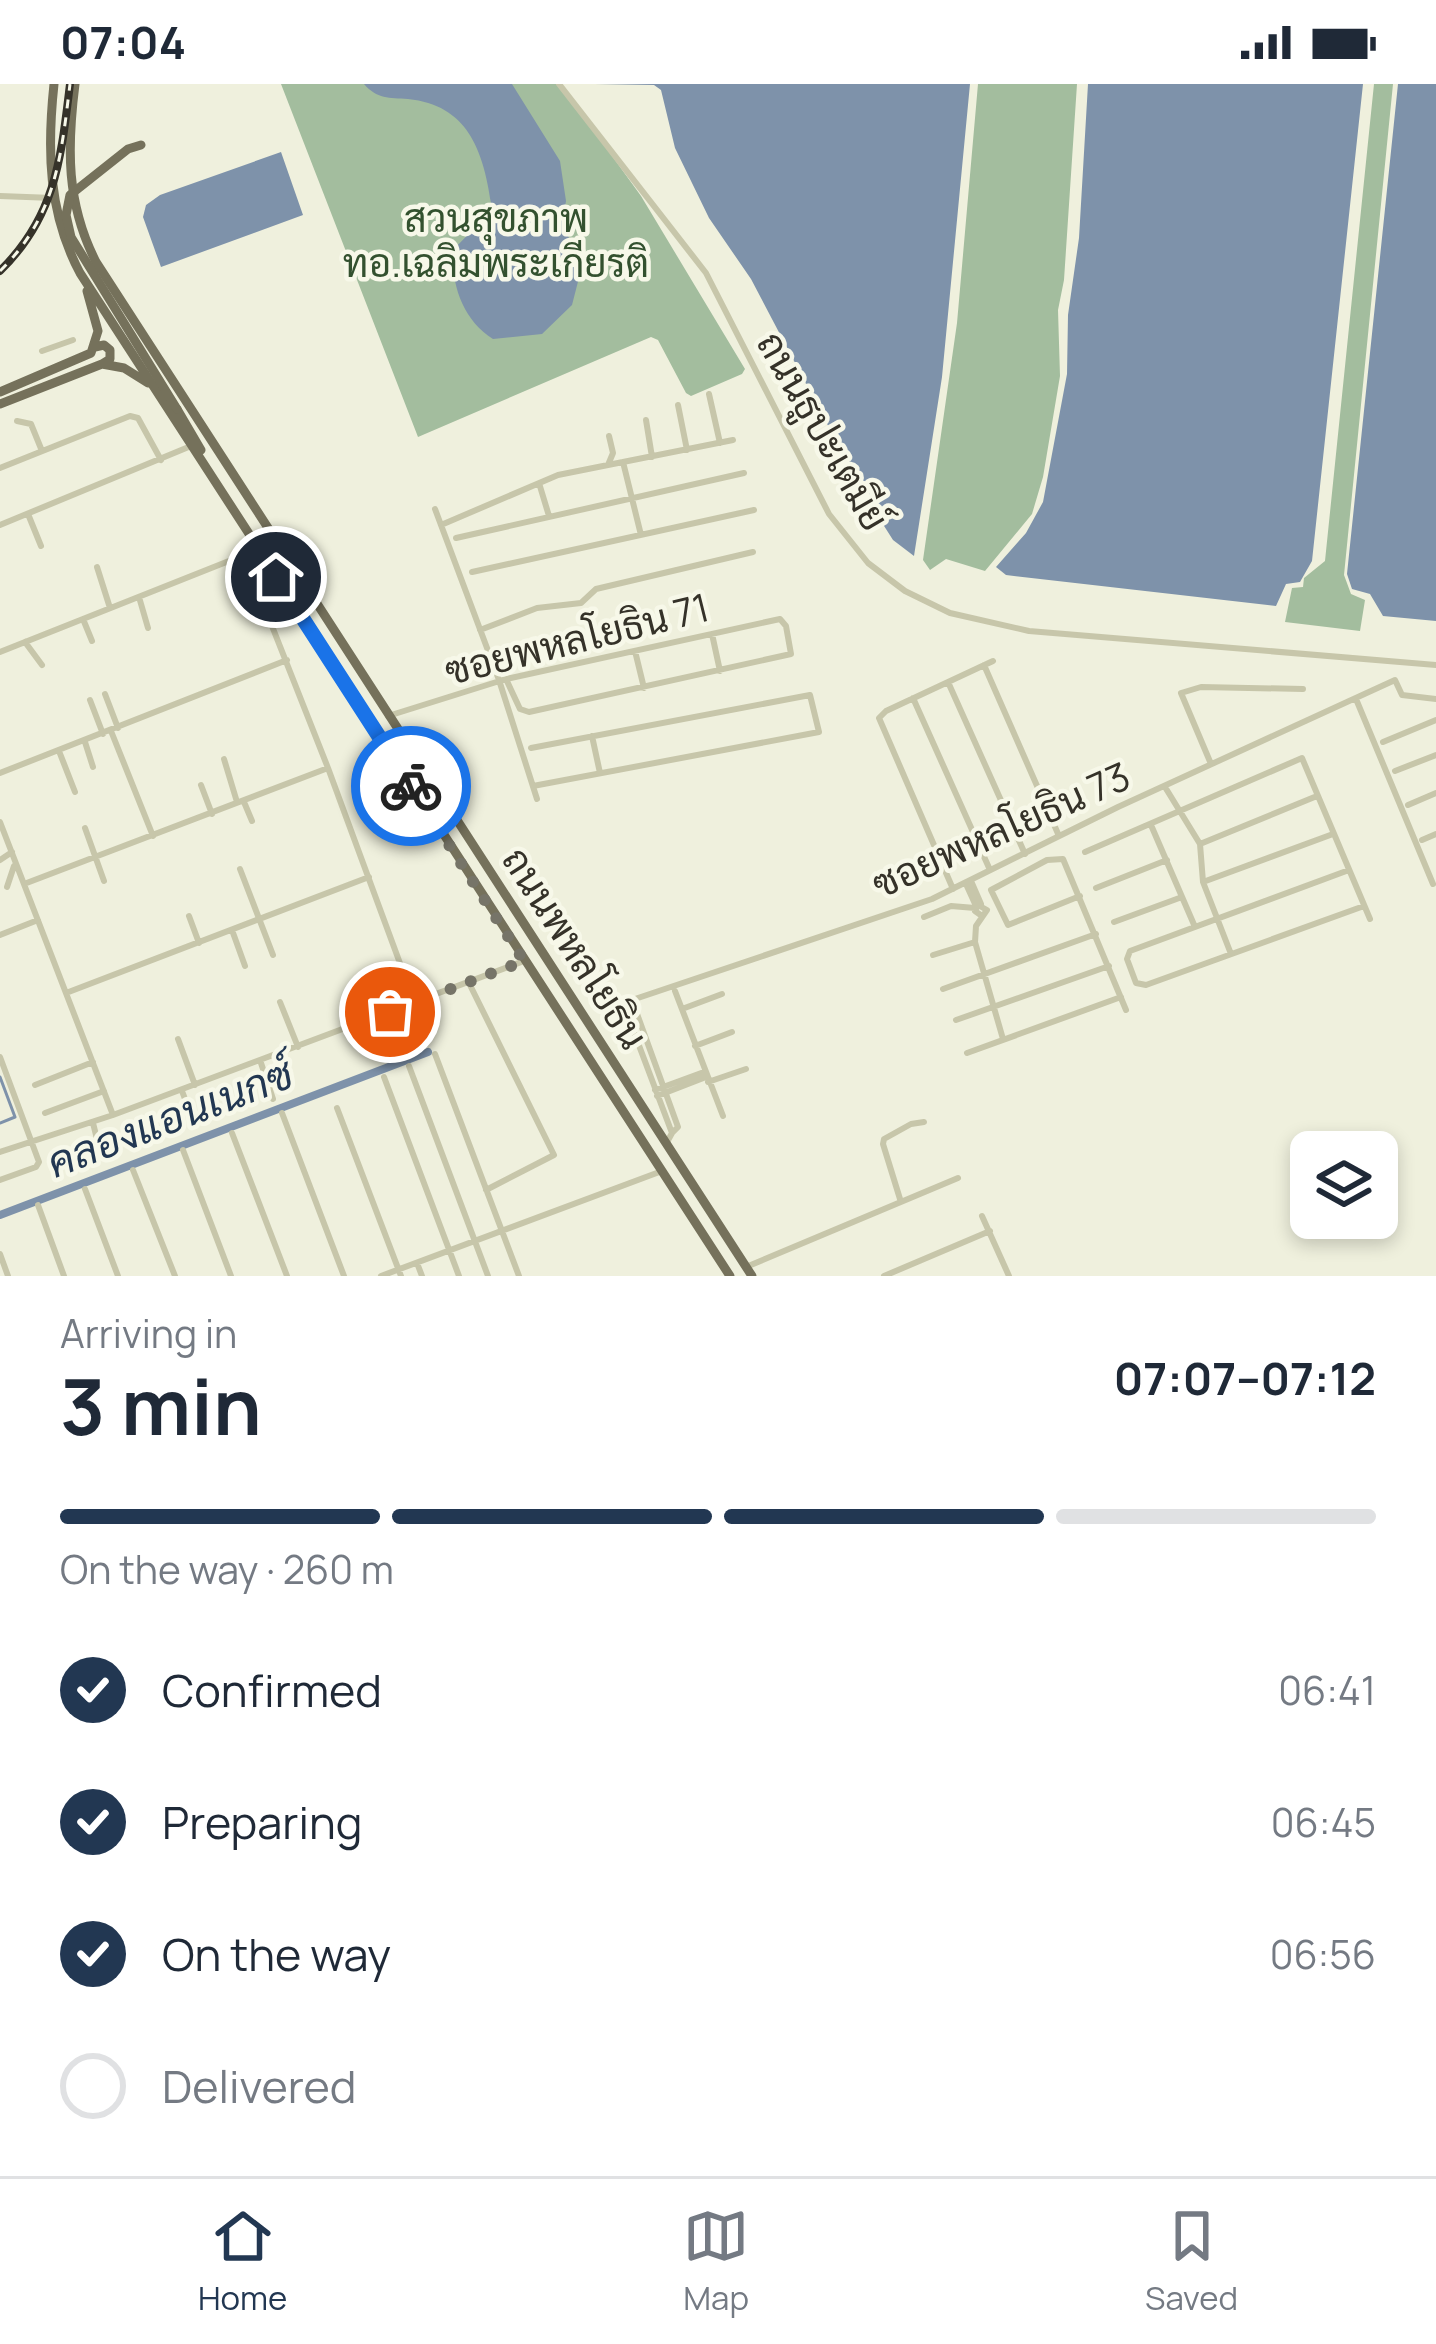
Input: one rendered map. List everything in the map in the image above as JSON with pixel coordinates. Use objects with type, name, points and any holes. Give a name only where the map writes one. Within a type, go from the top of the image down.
[{"type":"main road","name":"ถนนพหลโยธิน","points":[[54,84],[49,142],[53,198],[63,237],[84,280],[730,1276]]},
{"type":"main road","name":"ถนนพหลโยธิน","points":[[75,84],[68,169],[89,248],[749,1271]]},
{"type":"main road","points":[[141,145],[128,149],[70,195],[67,227],[90,272],[197,441],[209,472]]},
{"type":"main road","points":[[0,392],[86,357],[95,347],[98,332],[84,280]]},
{"type":"main road","points":[[0,404],[110,359],[110,350],[95,347]]},
{"type":"main road","points":[[102,364],[124,368],[152,386]]},
{"type":"main road","points":[[256,546],[274,538]]},
{"type":"main road","points":[[537,980],[538,970],[551,966]]},
{"type":"street","name":"ถนนธูปะเตมีย์","points":[[559,84],[706,274],[829,514],[868,563],[905,591],[950,613],[1029,631],[1436,665]]},
{"type":"street","points":[[0,196],[53,198]]},
{"type":"street","points":[[42,351],[73,340]]},
{"type":"street","points":[[709,394],[720,443]]},
{"type":"street","points":[[678,405],[687,450]]},
{"type":"street","points":[[0,468],[130,416],[138,418],[161,460]]},
{"type":"street","points":[[646,420],[652,457]]},
{"type":"street","points":[[17,421],[31,424],[42,451]]},
{"type":"street","points":[[608,465],[613,453],[609,436]]},
{"type":"street","points":[[441,525],[558,475],[734,440]]},
{"type":"street","points":[[0,525],[192,446]]},
{"type":"street","points":[[623,462],[641,535]]},
{"type":"street","points":[[456,538],[744,473]]},
{"type":"street","points":[[539,483],[549,516]]},
{"type":"street","points":[[434,509],[502,680],[537,799]]},
{"type":"street","points":[[472,572],[754,510]]},
{"type":"street","points":[[28,514],[41,546]]},
{"type":"street","points":[[0,652],[244,555],[256,546]]},
{"type":"street","points":[[480,630],[537,608],[581,603],[596,589],[753,552]]},
{"type":"street","points":[[244,555],[415,1004]]},
{"type":"street","points":[[97,567],[110,608]]},
{"type":"street","points":[[139,597],[148,628]]},
{"type":"street","points":[[83,619],[92,641]]},
{"type":"street","name":"ซอยพหลโยธิน 71","points":[[388,716],[502,680],[780,619],[786,626],[789,657],[720,671]]},
{"type":"street","points":[[502,680],[524,712],[644,688],[720,671],[712,634]]},
{"type":"street","points":[[25,641],[42,665]]},
{"type":"street","points":[[635,650],[644,688]]},
{"type":"street","points":[[0,773],[287,660]]},
{"type":"street","points":[[953,889],[879,718],[913,698],[988,663],[1059,836]]},
{"type":"street","name":"ซอยพหลโยธิน 73","points":[[632,1000],[953,889],[1395,680],[1402,695],[1436,699]]},
{"type":"street","points":[[948,682],[1024,854]]},
{"type":"street","points":[[1212,765],[1181,693],[1201,687],[1303,689]]},
{"type":"street","points":[[105,694],[110,731]]},
{"type":"street","points":[[531,748],[810,695],[819,732],[532,786]]},
{"type":"street","points":[[913,698],[991,872]]},
{"type":"street","points":[[1356,698],[1433,884]]},
{"type":"street","points":[[90,700],[110,731],[153,836]]},
{"type":"street","points":[[1383,742],[1436,720]]},
{"type":"street","points":[[592,736],[600,773]]},
{"type":"street","points":[[84,741],[93,767]]},
{"type":"street","points":[[59,750],[75,792]]},
{"type":"street","points":[[1396,772],[1436,755]]},
{"type":"street","points":[[1084,852],[1302,758],[1370,919]]},
{"type":"street","points":[[224,760],[252,821]]},
{"type":"street","points":[[24,884],[328,768]]},
{"type":"street","points":[[202,785],[212,814]]},
{"type":"street","points":[[1165,786],[1200,844],[1203,882],[1231,953]]},
{"type":"street","points":[[1408,805],[1436,793]]},
{"type":"street","points":[[1200,844],[1318,796]]},
{"type":"street","points":[[0,822],[113,1115]]},
{"type":"street","points":[[1151,825],[1195,927]]},
{"type":"street","points":[[85,828],[104,881]]},
{"type":"street","points":[[1203,882],[1334,834]]},
{"type":"street","points":[[1422,840],[1436,834]]},
{"type":"street","points":[[0,860],[12,853]]},
{"type":"street","points":[[1080,896],[1008,925],[991,890],[1059,857],[1080,896],[1126,1010]]},
{"type":"street","points":[[1096,888],[1167,860]]},
{"type":"street","points":[[7,886],[16,863]]},
{"type":"street","points":[[240,869],[273,956]]},
{"type":"street","points":[[1348,869],[1130,951],[1126,958],[1136,983],[1145,986],[1364,906]]},
{"type":"street","points":[[66,993],[369,877]]},
{"type":"street","points":[[968,882],[980,909],[975,942],[1004,1039]]},
{"type":"street","points":[[1114,922],[1182,897]]},
{"type":"street","points":[[924,917],[951,906],[980,909],[996,903]]},
{"type":"street","points":[[189,916],[199,943]]},
{"type":"street","points":[[0,935],[38,920]]},
{"type":"street","points":[[232,931],[245,966]]},
{"type":"street","points":[[943,989],[1096,934]]},
{"type":"street","points":[[933,955],[975,942]]},
{"type":"street","points":[[0,1152],[93,1123],[524,961]]},
{"type":"street","points":[[956,1020],[1109,966]]},
{"type":"street","points":[[469,983],[554,1155],[486,1190]]},
{"type":"street","points":[[675,991],[723,1116]]},
{"type":"street","points":[[682,1009],[722,994]]},
{"type":"street","points":[[967,1053],[1120,997]]},
{"type":"street","points":[[632,1000],[678,1127],[666,1144]]},
{"type":"street","points":[[632,1000],[626,1011],[672,1133]]},
{"type":"street","points":[[280,1002],[298,1047]]},
{"type":"street","points":[[366,1022],[376,1051]]},
{"type":"street","points":[[695,1046],[732,1032]]},
{"type":"street","points":[[178,1039],[195,1085]]},
{"type":"street","points":[[435,1054],[519,1276]]},
{"type":"street","points":[[0,1057],[5,1091],[32,1140],[37,1166],[0,1180]]},
{"type":"street","points":[[35,1085],[92,1061]]},
{"type":"street","points":[[260,1061],[274,1099]]},
{"type":"street","points":[[410,1066],[488,1276]]},
{"type":"street","points":[[656,1093],[746,1069]]},
{"type":"street","points":[[384,1077],[459,1276]]},
{"type":"street","points":[[182,1090],[191,1115]]},
{"type":"street","points":[[45,1113],[104,1091]]},
{"type":"street","points":[[337,1108],[400,1273]]},
{"type":"street","points":[[282,1113],[344,1276]]},
{"type":"street","points":[[93,1123],[100,1151]]},
{"type":"street","points":[[900,1199],[884,1138],[911,1124],[924,1123]]},
{"type":"street","points":[[232,1133],[287,1276]]},
{"type":"street","points":[[182,1150],[231,1276]]},
{"type":"street","points":[[133,1170],[175,1276]]},
{"type":"street","points":[[381,1276],[400,1273],[417,1262],[662,1171]]},
{"type":"street","points":[[749,1271],[900,1199],[958,1178]]},
{"type":"street","points":[[85,1189],[118,1276]]},
{"type":"street","points":[[38,1205],[64,1276]]},
{"type":"street","points":[[982,1216],[1008,1276]]},
{"type":"street","points":[[884,1276],[990,1231]]},
{"type":"street","points":[[0,1254],[8,1276]]},
{"type":"street","points":[[417,1262],[422,1276]]},
{"type":"green space","name":"สวนสุขภาพ ทอ.เฉลิมพระเกียรติ","points":[[281,84],[560,84],[641,196],[745,369],[742,374],[691,396],[658,340],[651,337],[418,437]]},
{"type":"green space","points":[[978,84],[1077,84],[1058,310],[1060,376],[1032,514],[985,571],[946,559],[930,570],[923,560],[957,323]]},
{"type":"green space","points":[[1374,84],[1393,84],[1344,575],[1351,594],[1365,600],[1360,631],[1285,622],[1292,588],[1303,587],[1304,578],[1325,561]]},
{"type":"water","points":[[364,84],[512,84],[560,161],[566,201],[562,223],[582,266],[572,305],[542,334],[493,339],[474,322],[461,300],[453,250],[489,213],[491,203],[483,165],[469,133],[445,110],[384,97]]},
{"type":"water","points":[[595,84],[970,84],[942,377],[914,556],[893,540],[865,496],[751,279],[709,218],[675,148],[661,90],[654,85]]},
{"type":"water","points":[[1088,84],[1363,84],[1312,561],[1300,582],[1286,584],[1276,606],[1006,575],[996,567],[1026,533],[1043,502],[1067,374]]},
{"type":"water","points":[[1398,84],[1436,84],[1436,621],[1383,616],[1370,594],[1352,589],[1347,574]]},
{"type":"water","points":[[281,152],[303,215],[161,267],[143,217],[146,205],[160,195]]},
{"type":"waterway","name":"คลองแอนเนกซ์","points":[[0,1215],[428,1052]]},
{"type":"waterway","points":[[0,1077],[15,1117],[0,1123]]},
{"type":"railway","points":[[0,271],[33,229],[53,185],[70,84]]},
{"type":"way so far","points":[[390,1012],[524,961],[411,786]]},
{"type":"route","points":[[276,577],[411,786]]}]
